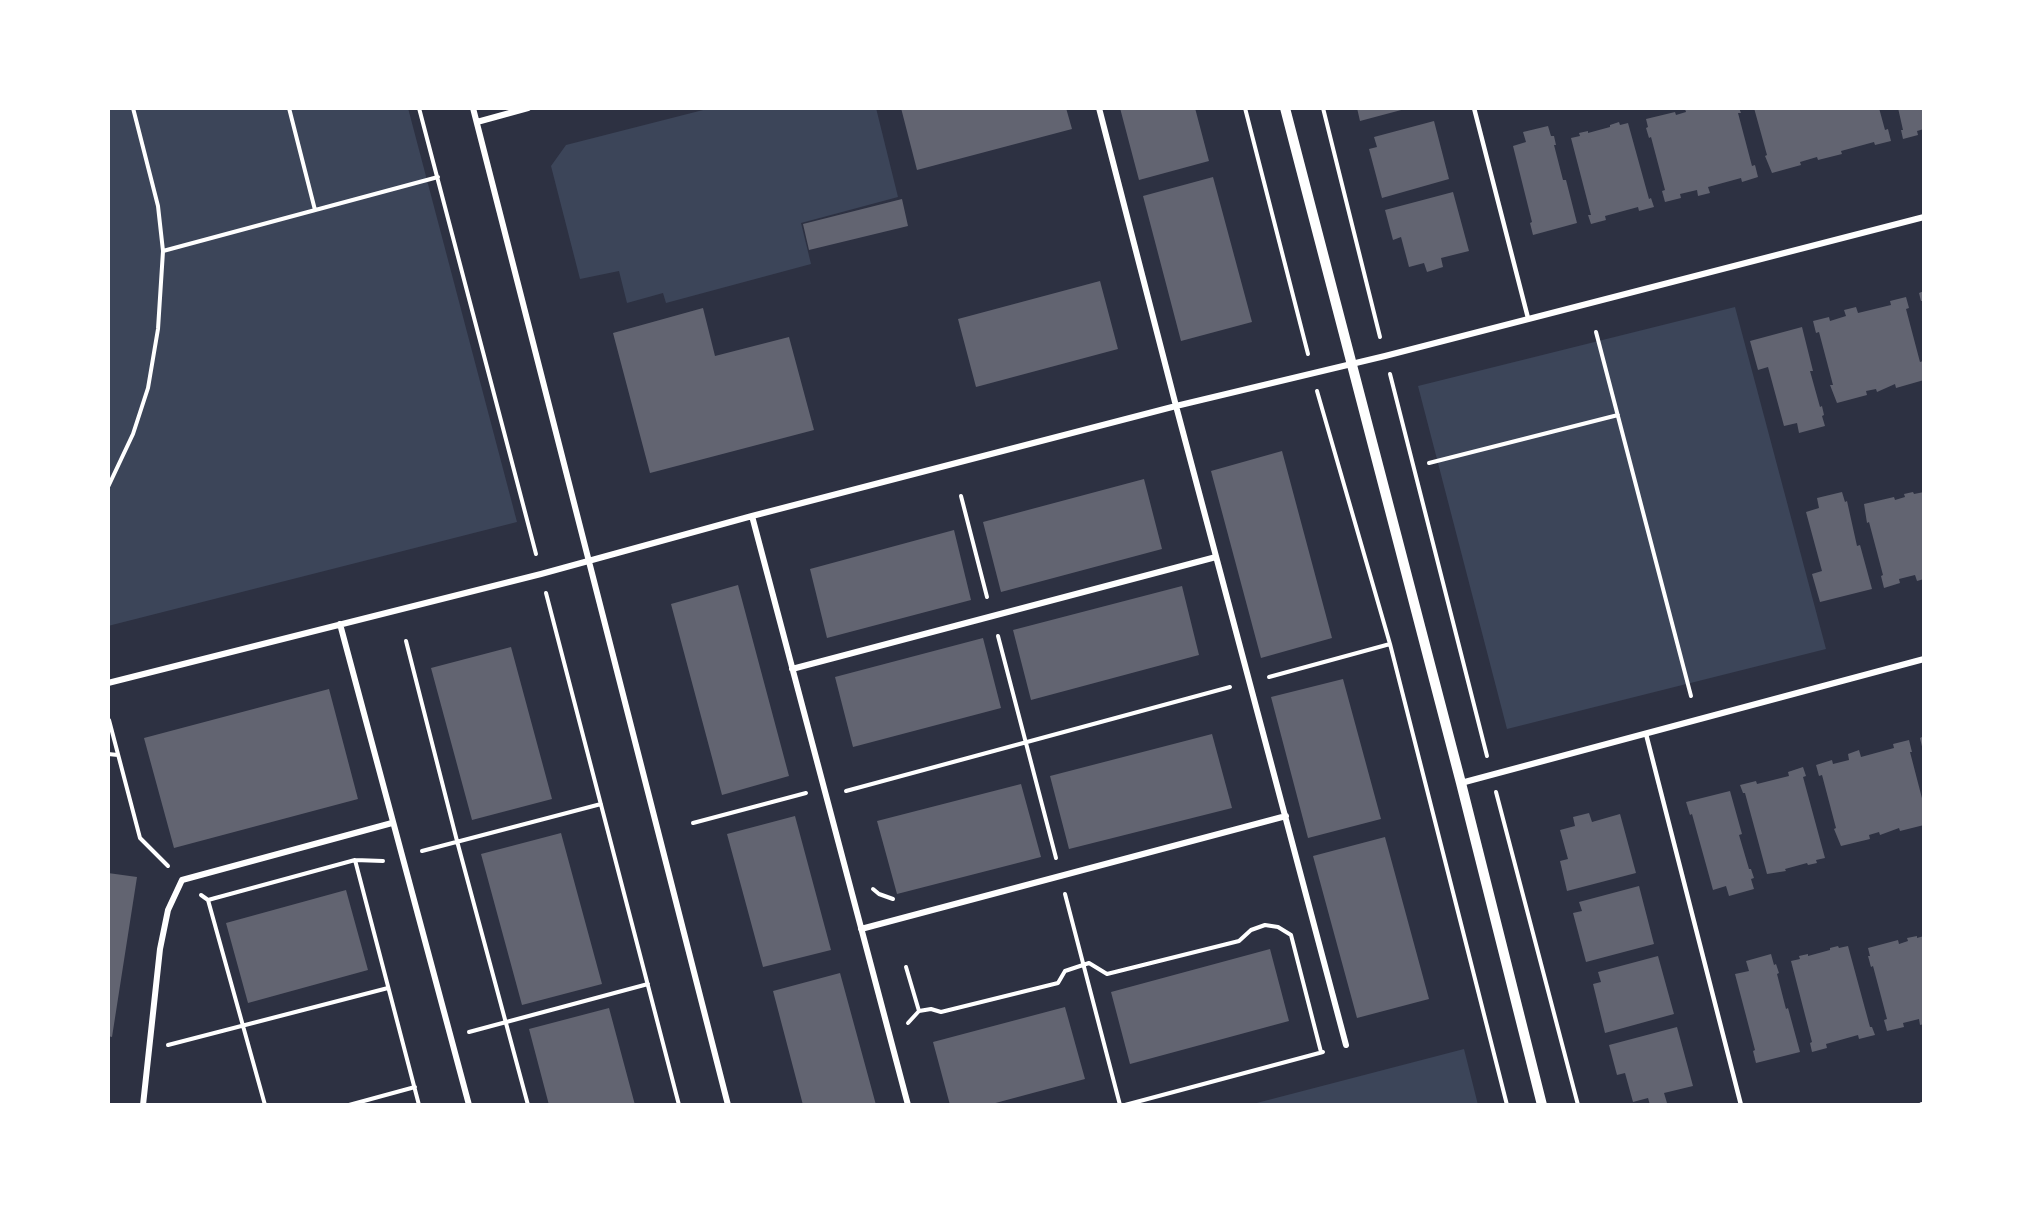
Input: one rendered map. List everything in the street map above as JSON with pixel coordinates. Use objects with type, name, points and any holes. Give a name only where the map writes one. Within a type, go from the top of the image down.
[{"type":"street","points":[[473,108],[728,1105]]},
{"type":"street","points":[[477,122],[528,108]]},
{"type":"street","points":[[1099,108],[1249,682],[1347,1045]]},
{"type":"street","points":[[1285,108],[1461,783],[1542,1105]]},
{"type":"street","points":[[108,683],[541,574],[752,516],[1176,406],[1385,356],[1924,216]]},
{"type":"street","points":[[752,516],[908,1105]]},
{"type":"street","points":[[792,669],[1216,557]]},
{"type":"street","points":[[340,624],[469,1105]]},
{"type":"street","points":[[1461,783],[1924,659]]},
{"type":"street","points":[[861,929],[1286,816]]},
{"type":"street","points":[[143,1105],[160,949],[168,910],[182,880],[392,823]]},
{"type":"lane","points":[[1474,108],[1528,318]]},
{"type":"lane","points":[[1646,734],[1741,1105]]},
{"type":"path","points":[[108,487],[133,434],[147,388],[158,329],[164,251],[158,206],[133,108]]},
{"type":"path","points":[[289,108],[315,210]]},
{"type":"path","points":[[419,108],[679,1105]]},
{"type":"path","points":[[1245,108],[1313,372],[1390,644],[1507,1105]]},
{"type":"path","points":[[1323,108],[1578,1105]]},
{"type":"path","points":[[164,251],[438,177]]},
{"type":"path","points":[[1596,332],[1691,696]]},
{"type":"path","points":[[1429,463],[1618,415]]},
{"type":"path","points":[[961,496],[1120,1105]]},
{"type":"path","points":[[406,641],[528,1105]]},
{"type":"path","points":[[826,796],[1390,644]]},
{"type":"path","points":[[109,720],[140,838],[182,880],[207,900],[265,1105]]},
{"type":"path","points":[[108,754],[118,755]]},
{"type":"path","points":[[693,823],[824,788]]},
{"type":"path","points":[[207,900],[355,860],[378,862],[601,804]]},
{"type":"path","points":[[355,860],[419,1105]]},
{"type":"path","points":[[907,1028],[908,1021],[919,1011],[931,1009],[942,1012],[1058,983],[1065,971],[1089,963],[1107,974],[1239,941],[1251,930],[1265,925],[1278,927],[1291,935],[1321,1052]]},
{"type":"path","points":[[906,967],[919,1011]]},
{"type":"path","points":[[451,1037],[648,984]]},
{"type":"path","points":[[150,1040],[167,1045],[388,988]]},
{"type":"path","points":[[1125,1105],[1347,1045]]},
{"type":"path","points":[[349,1105],[415,1087]]},
{"type":"shaded area","points":[[108,108],[408,108],[517,522],[108,626]]},
{"type":"shaded area","points":[[711,108],[876,108],[898,197],[801,223],[811,264],[666,303],[663,293],[627,303],[619,271],[580,279],[551,166],[566,145]]},
{"type":"shaded area","points":[[1735,307],[1826,649],[1507,729],[1418,386]]},
{"type":"shaded area","points":[[1464,1049],[1478,1105],[1249,1105]]},
{"type":"building","points":[[901,108],[1066,108],[1072,129],[917,170]]},
{"type":"building","points":[[1120,108],[1195,108],[1209,161],[1139,180]]},
{"type":"building","points":[[1357,108],[1405,108],[1405,109],[1360,121]]},
{"type":"building","points":[[1690,108],[1739,108],[1741,113],[1738,113],[1752,166],[1755,165],[1758,177],[1742,182],[1741,178],[1708,187],[1710,193],[1698,196],[1697,190],[1680,194],[1681,198],[1665,202],[1662,191],[1665,190],[1651,137],[1649,138],[1646,128],[1648,127],[1646,119],[1675,112],[1676,115]]},
{"type":"building","points":[[1754,108],[1879,108],[1885,130],[1888,129],[1891,141],[1875,145],[1874,142],[1818,160],[1817,157],[1800,162],[1801,165],[1772,173],[1765,156],[1767,155]]},
{"type":"building","points":[[1898,108],[1924,108],[1924,129],[1917,131],[1918,135],[1903,139]]},
{"type":"building","points":[[1434,121],[1449,179],[1382,198],[1369,149],[1377,147],[1374,137]]},
{"type":"building","points":[[1619,122],[1620,125],[1628,123],[1649,199],[1651,198],[1654,207],[1639,211],[1638,207],[1605,216],[1606,220],[1591,224],[1588,215],[1591,215],[1571,138],[1580,136],[1579,133],[1610,127]]},
{"type":"building","points":[[1548,126],[1551,136],[1554,136],[1556,145],[1554,145],[1563,180],[1566,180],[1577,223],[1533,235],[1530,223],[1532,222],[1513,146],[1526,142],[1523,132]]},
{"type":"building","points":[[1213,177],[1252,322],[1181,341],[1143,196]]},
{"type":"building","points":[[1453,192],[1469,251],[1441,258],[1443,267],[1427,272],[1424,263],[1409,267],[1401,237],[1393,240],[1385,210]]},
{"type":"building","points":[[902,199],[908,226],[809,250],[803,224]]},
{"type":"building","points":[[1100,281],[1118,349],[976,387],[958,319]]},
{"type":"building","points":[[1924,291],[1924,301],[1921,301],[1919,293]]},
{"type":"building","points":[[1906,297],[1909,308],[1906,309],[1920,362],[1923,361],[1924,380],[1896,388],[1895,384],[1877,392],[1876,389],[1866,391],[1867,395],[1837,403],[1830,385],[1833,385],[1819,332],[1816,333],[1813,321],[1829,317],[1830,321],[1846,316],[1844,310],[1856,307],[1858,313],[1891,305],[1890,301]]},
{"type":"building","points":[[703,308],[715,356],[789,337],[814,430],[650,473],[613,333]]},
{"type":"building","points":[[1802,327],[1813,371],[1810,371],[1820,407],[1822,406],[1825,426],[1799,433],[1797,423],[1784,426],[1768,367],[1758,370],[1750,341]]},
{"type":"building","points":[[1282,451],[1332,638],[1261,658],[1211,471]]},
{"type":"building","points":[[1144,479],[1162,549],[1001,592],[983,522]]},
{"type":"building","points":[[1842,492],[1845,502],[1847,501],[1857,546],[1860,545],[1872,589],[1820,602],[1812,574],[1822,571],[1806,512],[1819,508],[1817,498]]},
{"type":"building","points":[[1913,492],[1914,494],[1924,492],[1924,579],[1917,581],[1915,575],[1899,579],[1900,583],[1884,588],[1881,576],[1883,575],[1869,522],[1867,523],[1864,504],[1894,497],[1895,500],[1905,497],[1904,494]]},
{"type":"building","points":[[954,530],[971,600],[827,638],[810,569]]},
{"type":"building","points":[[738,585],[789,776],[722,795],[671,604]]},
{"type":"building","points":[[1182,586],[1199,655],[1031,700],[1013,630]]},
{"type":"building","points":[[983,638],[1001,708],[853,747],[835,677]]},
{"type":"building","points":[[511,647],[552,799],[472,820],[431,668]]},
{"type":"building","points":[[1343,679],[1381,819],[1308,838],[1271,697]]},
{"type":"building","points":[[329,689],[358,799],[174,848],[144,738]]},
{"type":"building","points":[[1212,734],[1232,808],[1069,849],[1050,776]]},
{"type":"building","points":[[1924,736],[1924,751],[1923,751],[1920,738]]},
{"type":"building","points":[[1909,740],[1924,806],[1924,825],[1900,831],[1899,828],[1880,835],[1879,832],[1869,835],[1870,839],[1841,846],[1834,829],[1836,828],[1822,775],[1819,776],[1816,765],[1832,760],[1833,764],[1849,760],[1848,754],[1859,750],[1861,757],[1894,748],[1893,744]]},
{"type":"building","points":[[1803,767],[1806,776],[1803,777],[1825,858],[1816,860],[1817,863],[1808,865],[1807,863],[1785,869],[1786,871],[1767,874],[1745,793],[1740,785],[1756,781],[1757,784],[1789,776],[1788,772]]},
{"type":"building","points":[[1021,784],[1041,857],[897,894],[877,821]]},
{"type":"building","points":[[1730,791],[1742,834],[1739,835],[1754,878],[1751,879],[1754,889],[1729,896],[1726,886],[1713,890],[1692,814],[1690,815],[1686,802]]},
{"type":"building","points":[[1589,813],[1592,822],[1620,814],[1636,873],[1567,891],[1560,861],[1568,859],[1560,830],[1575,826],[1573,817]]},
{"type":"building","points":[[795,816],[831,950],[763,967],[727,834]]},
{"type":"building","points":[[561,833],[602,984],[522,1005],[481,854]]},
{"type":"building","points":[[1385,837],[1429,999],[1357,1018],[1313,856]]},
{"type":"building","points":[[108,873],[137,877],[112,1037],[108,1036]]},
{"type":"building","points":[[1639,886],[1654,944],[1586,962],[1573,913],[1582,911],[1579,902]]},
{"type":"building","points":[[346,890],[368,970],[248,1003],[226,923]]},
{"type":"building","points":[[1917,936],[1917,938],[1924,936],[1924,1024],[1920,1025],[1919,1019],[1903,1023],[1904,1027],[1887,1031],[1884,1020],[1887,1019],[1873,966],[1871,967],[1868,956],[1870,956],[1868,948],[1898,940],[1899,944],[1908,941],[1907,938]]},
{"type":"building","points":[[1838,946],[1839,948],[1848,946],[1870,1027],[1875,1035],[1859,1039],[1858,1035],[1826,1044],[1827,1048],[1812,1052],[1810,1043],[1812,1042],[1791,961],[1800,959],[1799,956],[1808,954],[1808,956]]},
{"type":"building","points":[[1270,949],[1289,1021],[1130,1064],[1111,992]]},
{"type":"building","points":[[1771,954],[1779,973],[1777,974],[1786,1009],[1788,1008],[1800,1052],[1756,1063],[1753,1051],[1755,1050],[1735,974],[1749,971],[1746,961]]},
{"type":"building","points":[[1658,956],[1674,1014],[1605,1033],[1593,984],[1601,982],[1598,972]]},
{"type":"building","points":[[840,973],[876,1105],[803,1105],[773,991]]},
{"type":"building","points":[[1065,1007],[1085,1079],[988,1105],[950,1105],[933,1042]]},
{"type":"building","points":[[609,1008],[635,1105],[549,1105],[529,1029]]},
{"type":"building","points":[[1677,1027],[1693,1086],[1664,1093],[1667,1103],[1650,1105],[1648,1098],[1633,1102],[1625,1073],[1617,1075],[1609,1045]]}]
